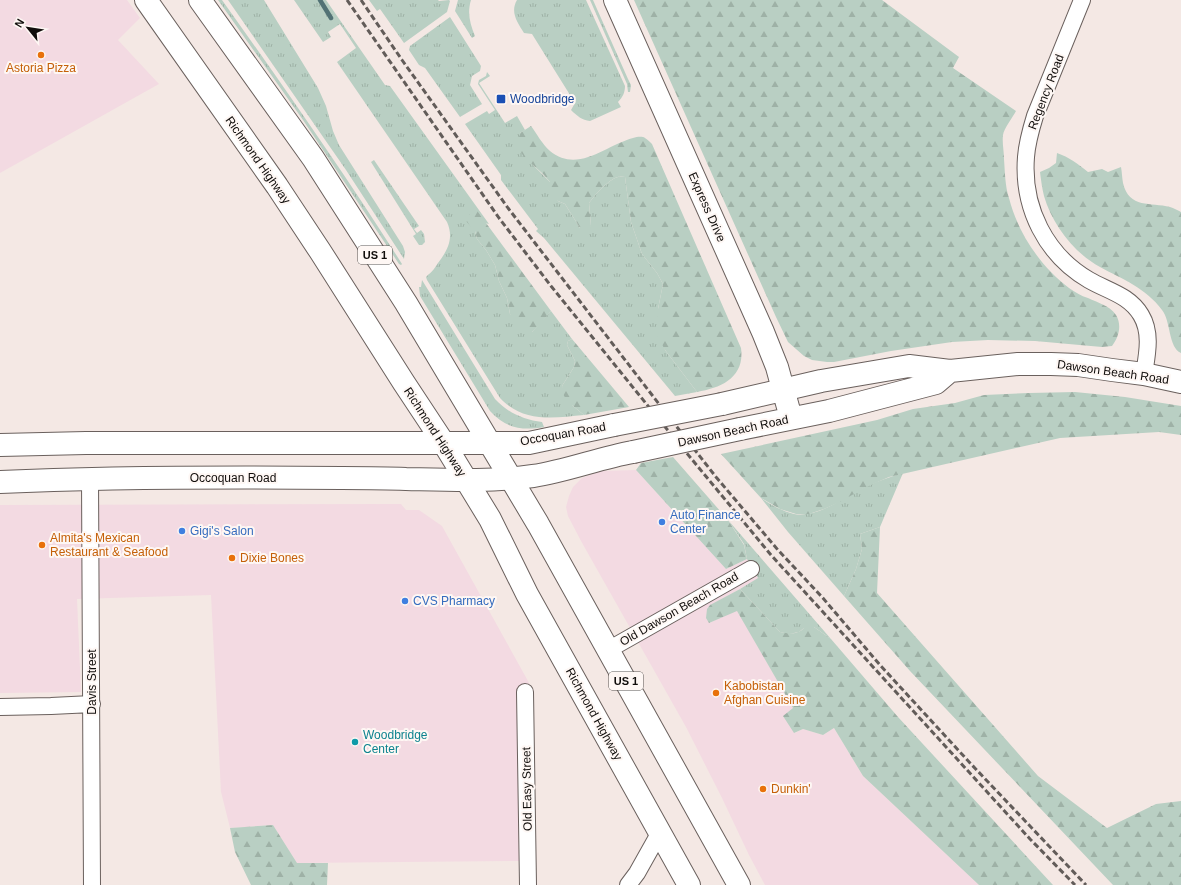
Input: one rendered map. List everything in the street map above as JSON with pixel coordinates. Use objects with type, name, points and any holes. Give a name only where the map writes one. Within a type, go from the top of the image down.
[{"type":"main road","name":"Richmond Highway","points":[[146,0],[277,186],[467,481],[490,519],[529,599],[690,885]]},
{"type":"main road","name":"US 1","points":[[200,0],[313,158],[406,303],[511,478],[739,885]]},
{"type":"main road","name":"Express Drive","points":[[614,0],[763,332],[777,367],[791,418]]},
{"type":"main road","name":"Dawson Beach Road","points":[[614,425],[722,404],[821,381],[909,366],[950,371],[1018,364],[1078,365],[1144,374],[1181,382]]},
{"type":"main road","name":"Dawson Beach Road","points":[[511,478],[534,476],[559,471],[618,454],[829,411],[936,383],[950,371]]},
{"type":"main road","name":"Occoquan Road","points":[[443,442],[530,443],[614,425]]},
{"type":"main road","points":[[0,445],[94,443],[443,442]]},
{"type":"main road","name":"Occoquan Road","points":[[0,482],[90,478],[404,478],[467,481],[511,478]]},
{"type":"street","name":"Regency Road","points":[[1082,0],[1035,116],[1029,136],[1026,157],[1028,194],[1040,230],[1048,244],[1061,258],[1078,273],[1113,291],[1130,302],[1142,316],[1147,330],[1148,342],[1144,374]]},
{"type":"street","name":"Davis Street","points":[[90,478],[92,885]]},
{"type":"street","name":"Old Dawson Beach Road","points":[[608,650],[751,569]]},
{"type":"street","name":"Old Easy Street","points":[[525,692],[528,885]]},
{"type":"street","points":[[0,707],[92,704]]},
{"type":"street","points":[[628,885],[637,874],[660,832]]},
{"type":"shaded area","points":[[0,0],[127,0],[140,18],[118,40],[159,84],[0,173]]},
{"type":"shaded area","points":[[636,470],[726,569],[747,559],[759,578],[710,606],[709,623],[737,610],[793,708],[795,733],[803,729],[823,735],[834,728],[863,776],[979,885],[765,885],[686,727],[568,516],[566,507],[569,496],[573,487],[582,478],[601,471]]},
{"type":"shaded area","name":"Woodbridge Center","points":[[401,504],[406,510],[419,510],[442,526],[534,694],[533,861],[297,863],[273,825],[230,828],[221,792],[211,595],[77,599],[81,692],[0,693],[0,505]]},
{"type":"green space","points":[[218,0],[222,0],[314,131],[359,197],[402,264],[401,265],[303,120]]},
{"type":"green space","points":[[228,0],[264,0],[318,88],[326,106],[333,131],[339,145],[403,246],[405,252],[404,259],[346,170]]},
{"type":"green space","points":[[294,0],[326,0],[385,85],[390,86],[489,224],[485,223],[475,209],[475,231],[477,239],[495,265],[499,281],[507,298],[510,314],[532,332],[551,311],[572,339],[568,341],[567,345],[575,361],[574,367],[562,386],[573,406],[584,415],[550,418],[529,415],[519,412],[500,398],[426,277],[435,268],[449,244],[450,233],[447,222],[337,62],[356,48],[340,24],[328,32],[331,37],[323,42]]},
{"type":"green space","points":[[369,0],[450,1],[447,12],[404,43],[380,9],[377,11]]},
{"type":"green space","points":[[458,0],[471,0],[469,9],[470,18],[475,36],[472,38],[455,11]]},
{"type":"green space","points":[[517,0],[586,0],[625,86],[625,90],[618,102],[621,107],[590,121],[584,120],[571,110],[575,103],[532,34],[524,33],[515,17],[514,9]]},
{"type":"green space","points":[[590,0],[593,0],[631,85],[630,92],[628,92],[627,84]]},
{"type":"green space","points":[[634,0],[882,0],[959,57],[953,68],[1016,111],[1005,129],[1003,141],[1005,179],[1018,224],[1024,236],[1040,259],[1058,279],[1078,294],[1107,307],[1116,315],[1119,323],[1119,331],[1112,346],[1102,347],[1035,341],[988,340],[952,342],[891,351],[834,362],[812,360],[804,356],[788,342],[776,317]]},
{"type":"green space","points":[[450,17],[481,66],[480,71],[472,76],[470,85],[482,104],[460,117],[425,68],[419,65],[409,50],[410,46]]},
{"type":"green space","points":[[487,72],[490,76],[479,83],[505,123],[517,116],[525,130],[520,133],[533,165],[550,182],[558,201],[565,204],[580,228],[591,226],[589,203],[602,188],[614,178],[625,177],[631,222],[642,254],[657,273],[663,284],[658,309],[665,350],[697,392],[675,396],[544,238],[536,231],[538,229],[501,180],[501,175],[465,124],[487,111],[489,114],[495,110],[478,84],[479,80],[486,76]]},
{"type":"green space","points":[[531,126],[550,151],[560,157],[571,160],[592,156],[636,137],[644,137],[652,144],[741,348],[739,367],[730,379],[715,388],[697,392],[665,350],[657,335],[658,309],[663,284],[657,273],[642,254],[631,222],[625,177],[614,178],[598,192],[589,203],[591,226],[586,232],[580,228],[565,204],[558,201],[550,193],[550,182],[524,157],[517,146],[520,133]]},
{"type":"green space","points":[[1057,153],[1088,172],[1102,169],[1108,172],[1121,167],[1123,183],[1126,191],[1135,201],[1170,207],[1181,212],[1181,353],[1174,345],[1165,315],[1156,302],[1133,285],[1090,261],[1073,246],[1058,227],[1052,217],[1044,196],[1040,172],[1056,163]]},
{"type":"green space","points":[[374,160],[419,226],[414,229],[417,233],[421,230],[424,234],[425,242],[422,245],[419,245],[413,236],[416,234],[371,162]]},
{"type":"green space","points":[[475,208],[551,311],[532,332],[525,332],[517,327],[510,314],[507,298],[499,281],[495,265],[477,239],[475,231],[465,220]]},
{"type":"green space","points":[[422,280],[495,399],[505,408],[517,415],[529,420],[542,422],[544,427],[528,429],[514,427],[496,417],[490,411],[420,296],[419,287],[421,287]]},
{"type":"green space","points":[[572,339],[629,407],[584,415],[564,396],[562,386],[574,367],[575,361],[567,345],[568,341]]},
{"type":"green space","points":[[1075,392],[1125,397],[1181,406],[1181,435],[1159,432],[1060,438],[889,477],[864,488],[840,502],[809,514],[796,514],[780,509],[761,498],[721,454],[877,420],[913,409],[955,403],[984,395]]},
{"type":"green space","points":[[673,457],[728,520],[744,545],[747,559],[726,569],[636,470],[641,463]]},
{"type":"green space","points":[[903,473],[880,527],[860,534],[862,549],[856,569],[844,596],[788,532],[761,498],[777,508],[790,513],[812,513],[831,506],[870,485]]},
{"type":"green space","points":[[728,520],[831,639],[814,627],[804,628],[799,632],[789,634],[780,632],[740,589],[758,578],[747,559],[744,544]]},
{"type":"green space","points":[[880,527],[877,593],[1038,776],[1107,828],[1156,804],[1181,801],[1181,885],[1113,885],[910,671],[844,596],[856,569],[862,549],[860,534]]},
{"type":"green space","points":[[740,589],[780,632],[795,633],[801,631],[806,625],[814,627],[831,639],[898,717],[1053,885],[979,885],[863,776],[834,728],[823,735],[803,729],[794,733],[783,716],[793,708],[737,611],[709,623],[706,618],[707,609],[710,605]]},
{"type":"green space","points":[[273,825],[297,863],[328,863],[327,885],[251,885],[235,852],[230,828]]},
{"type":"waterway","points":[[320,0],[331,18]]},
{"type":"railway","points":[[347,0],[499,218],[551,286],[661,422],[771,555],[1030,839],[1075,885]]},
{"type":"railway","points":[[361,0],[508,208],[716,477],[778,550],[822,597],[880,665],[971,764],[1086,885]]},
{"type":"place","name":"Astoria Pizza","points":[[41,55]]},
{"type":"place","name":"Woodbridge","points":[[501,99]]},
{"type":"place","name":"Auto Finance Center","points":[[662,522]]},
{"type":"place","name":"Gigi's Salon","points":[[182,531]]},
{"type":"place","name":"Almita's Mexican Restaurant & Seafood","points":[[42,545]]},
{"type":"place","name":"Dixie Bones","points":[[232,558]]},
{"type":"place","name":"CVS Pharmacy","points":[[405,601]]},
{"type":"place","name":"Kabobistan Afghan Cuisine","points":[[716,693]]},
{"type":"place","name":"Woodbridge Center","points":[[355,742]]},
{"type":"place","name":"Dunkin'","points":[[763,789]]}]
